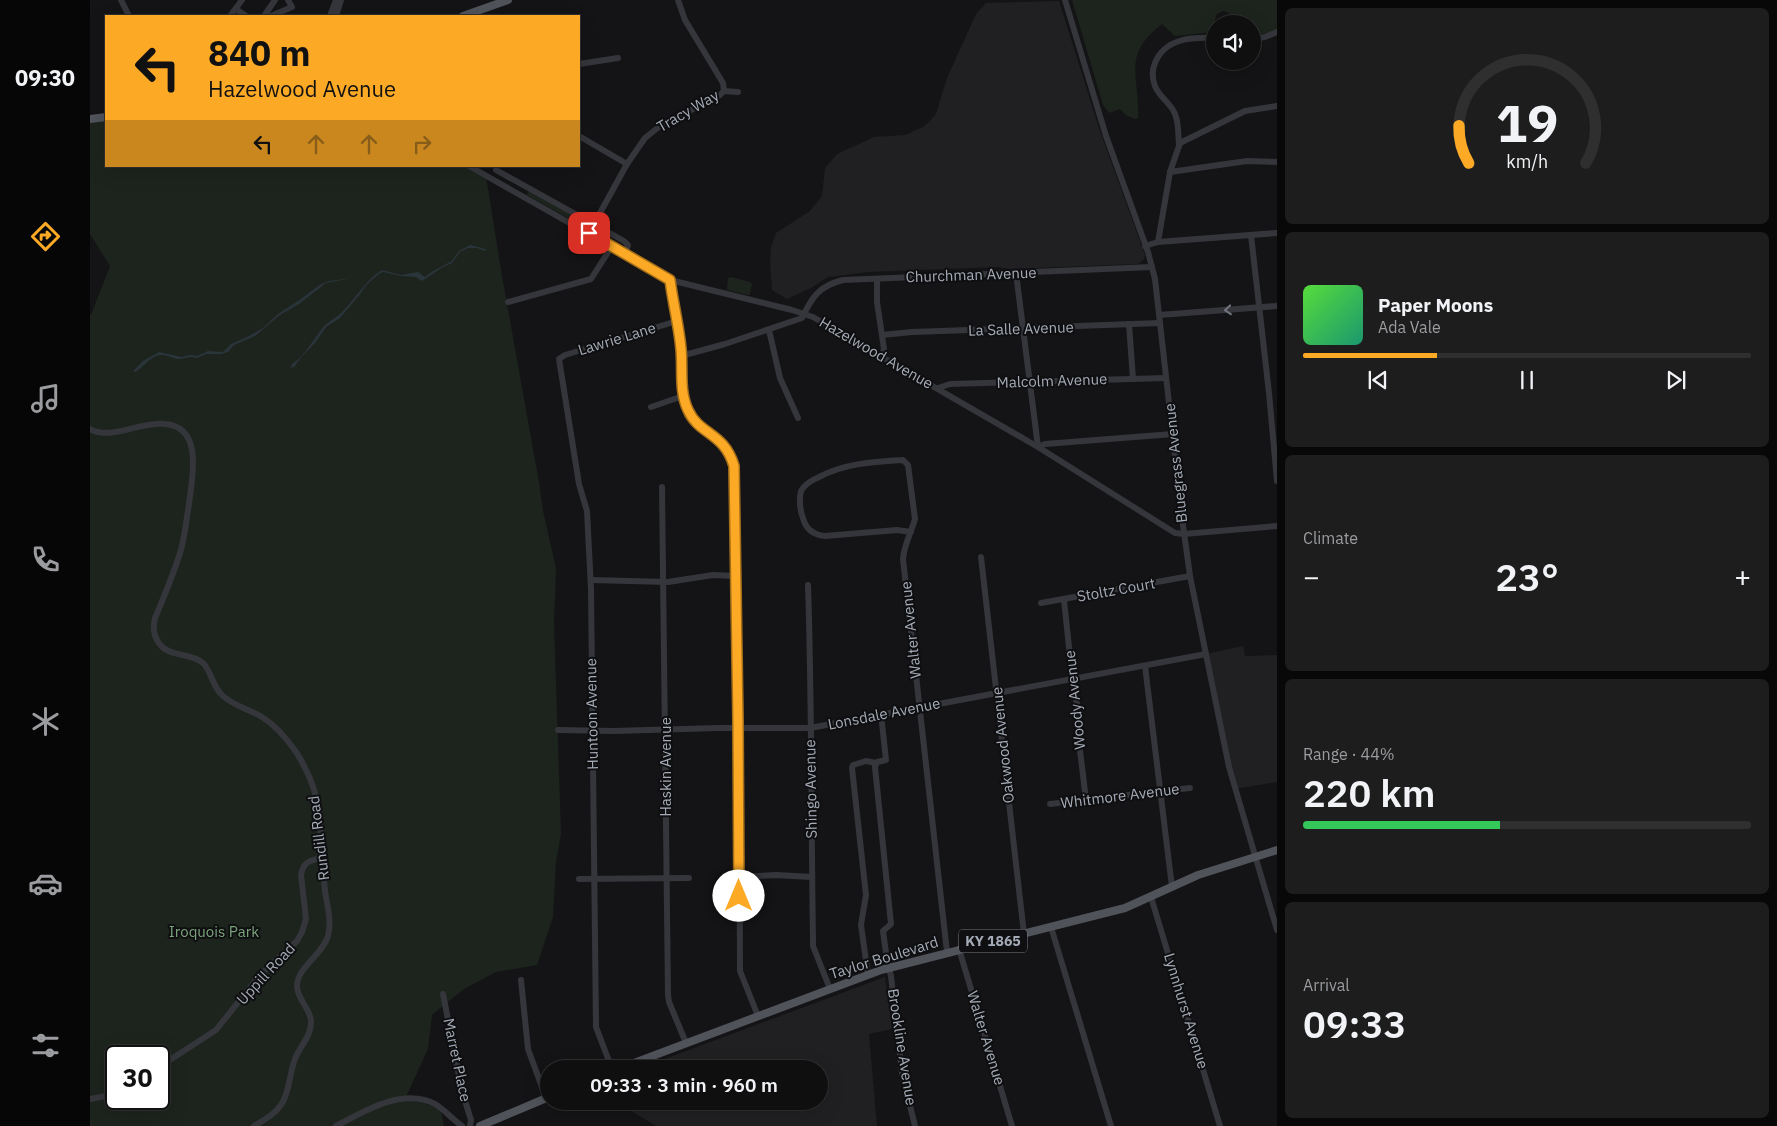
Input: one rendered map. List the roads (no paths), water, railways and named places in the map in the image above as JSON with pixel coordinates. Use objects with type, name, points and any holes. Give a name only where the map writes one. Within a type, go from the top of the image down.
[{"type":"main road","points":[[466,15],[508,0]]},
{"type":"main road","points":[[90,119],[105,117]]},
{"type":"main road","name":"Taylor Boulevard","points":[[642,1060],[868,974],[947,952],[1118,910],[1201,874],[1277,850]]},
{"type":"main road","points":[[480,1126],[540,1100]]},
{"type":"street","points":[[121,0],[128,15]]},
{"type":"street","points":[[231,15],[242,0]]},
{"type":"street","points":[[265,15],[276,0]]},
{"type":"street","points":[[273,15],[292,7],[288,0]]},
{"type":"street","points":[[330,15],[336,0]]},
{"type":"street","points":[[336,15],[341,0]]},
{"type":"street","points":[[678,0],[685,20],[723,83],[724,91],[738,92]]},
{"type":"street","name":"Bluegrass Avenue","points":[[1065,0],[1106,136],[1152,268],[1160,319],[1190,576],[1230,767],[1277,930]]},
{"type":"street","points":[[236,9],[245,15]]},
{"type":"street","points":[[1261,38],[1277,32]]},
{"type":"street","points":[[1158,242],[1170,172],[1179,145],[1176,115],[1155,87],[1152,73],[1154,64],[1161,52],[1172,44],[1186,39],[1206,38]]},
{"type":"street","points":[[580,64],[618,58]]},
{"type":"street","name":"Tracy Way","points":[[589,233],[627,164],[638,146],[650,133],[720,95],[724,91]]},
{"type":"street","points":[[1179,145],[1245,111],[1277,106]]},
{"type":"street","points":[[580,137],[627,164]]},
{"type":"street","points":[[1170,172],[1247,161],[1277,162]]},
{"type":"street","name":"Hazelwood Avenue","points":[[471,167],[670,280],[804,313],[938,388],[1175,533],[1184,534],[1277,526]]},
{"type":"street","points":[[496,170],[626,243],[628,245],[626,254]]},
{"type":"street","points":[[522,196],[526,187]]},
{"type":"street","points":[[1145,246],[1158,242],[1277,233]]},
{"type":"street","points":[[1251,235],[1276,452],[1277,481]]},
{"type":"street","points":[[508,302],[591,279],[612,246]]},
{"type":"street","name":"Churchman Avenue","points":[[804,313],[813,297],[828,285],[843,280],[1152,268]]},
{"type":"street","points":[[1016,273],[1038,448],[1045,444],[1173,434]]},
{"type":"street","points":[[877,279],[877,302],[884,349],[882,356]]},
{"type":"street","points":[[670,280],[681,356],[683,396],[693,419],[723,443],[732,458],[734,472],[740,971],[758,1016]]},
{"type":"street","name":"La Salle Avenue","points":[[882,335],[912,332],[1129,324],[1277,306]]},
{"type":"street","points":[[681,356],[769,330],[802,318],[804,313]]},
{"type":"street","name":"Lawrie Lane","points":[[559,359],[565,355],[676,321]]},
{"type":"street","points":[[1129,324],[1133,379]]},
{"type":"street","points":[[769,330],[780,378],[798,418]]},
{"type":"street","name":"Huntoon Avenue","points":[[559,359],[579,484],[587,511],[591,580],[596,1027],[609,1060]]},
{"type":"street","name":"Malcolm Avenue","points":[[938,388],[950,384],[1166,378]]},
{"type":"street","points":[[1268,380],[1277,379]]},
{"type":"street","points":[[651,407],[683,396]]},
{"type":"street","name":"Rundill Road","points":[[90,429],[96,433],[111,434],[140,425],[163,423],[176,426],[187,436],[191,446],[193,465],[185,531],[180,553],[155,618],[155,636],[160,645],[170,652],[202,662],[216,689],[222,696],[262,717],[286,739],[305,768],[319,811],[329,920],[328,936],[320,951],[300,974],[297,984],[298,992],[310,1016],[310,1029],[294,1061],[283,1101],[272,1114],[254,1126]]},
{"type":"street","name":"Walter Avenue","points":[[911,532],[897,530],[819,535],[812,533],[807,528],[801,512],[800,495],[808,483],[850,464],[902,460],[908,465],[915,516],[911,532],[905,547],[903,560],[947,952]]},
{"type":"street","name":"Haskin Avenue","points":[[662,487],[666,730],[666,956],[668,999],[686,1043]]},
{"type":"street","name":"Oakwood Avenue","points":[[981,557],[1024,934]]},
{"type":"street","points":[[591,580],[664,582],[713,575],[736,576]]},
{"type":"street","name":"Stoltz Court","points":[[1041,604],[1084,594],[1190,576]]},
{"type":"street","name":"Shingo Avenue","points":[[808,585],[811,666],[813,946],[830,989]]},
{"type":"street","name":"Woody Avenue","points":[[1064,600],[1078,709],[1079,742],[1086,800]]},
{"type":"street","name":"Lonsdale Avenue","points":[[558,730],[810,728],[1206,654]]},
{"type":"street","points":[[1146,666],[1159,791],[1172,887]]},
{"type":"street","points":[[868,974],[861,925],[866,895],[852,768],[866,761],[886,760],[881,714]]},
{"type":"street","name":"Brookline Avenue","points":[[876,762],[874,767],[891,924],[883,932],[891,976],[902,1074],[916,1126]]},
{"type":"street","name":"Whitmore Avenue","points":[[1050,804],[1190,788]]},
{"type":"street","name":"Uppill Road","points":[[170,1060],[216,1030],[260,975],[297,941],[306,919],[301,875],[302,868],[308,861],[322,858]]},
{"type":"street","points":[[739,877],[776,874],[812,878]]},
{"type":"street","points":[[579,879],[689,878]]},
{"type":"street","name":"Lynnhurst Avenue","points":[[1151,897],[1220,1126]]},
{"type":"street","points":[[1051,927],[1111,1126]]},
{"type":"street","name":"Walter Avenue","points":[[959,950],[1012,1126]]},
{"type":"street","points":[[521,980],[528,1048],[540,1077]]},
{"type":"street","name":"Marret Place","points":[[443,994],[462,1091],[471,1120],[470,1126]]},
{"type":"street","points":[[90,1099],[105,1097]]},
{"type":"street","points":[[336,1126],[387,1102],[410,1099],[434,1104],[462,1126]]},
{"type":"park label","name":"Iroquois Park","points":[[214,932]]}]
